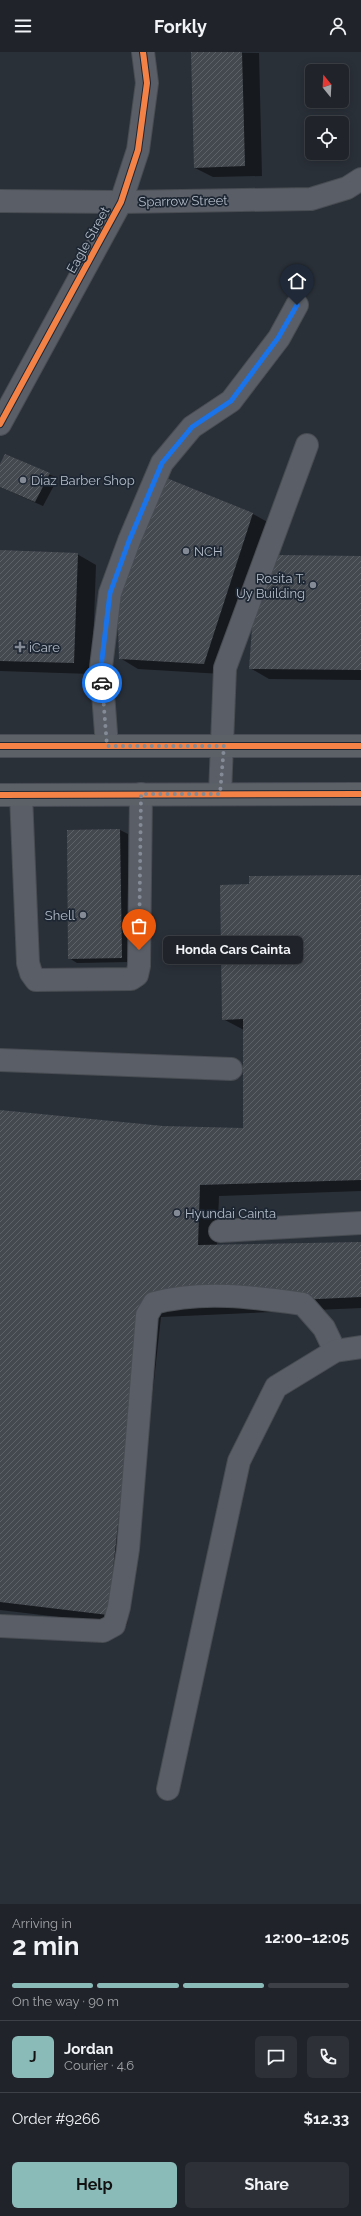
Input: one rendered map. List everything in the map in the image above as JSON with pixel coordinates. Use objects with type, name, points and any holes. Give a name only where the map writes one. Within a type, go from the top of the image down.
[{"type":"main road","points":[[0,746],[361,746]]},
{"type":"main road","points":[[10,795],[361,794]]},
{"type":"street","name":"Eagle Street","points":[[0,424],[121,202],[138,150],[147,83],[143,52]]},
{"type":"street","name":"Sparrow Street","points":[[0,201],[121,202],[312,199],[347,188],[361,179]]},
{"type":"street","points":[[107,746],[101,667],[110,593],[129,541],[162,463],[192,427],[231,401],[278,338],[297,305]]},
{"type":"street","points":[[220,794],[224,746],[225,668],[307,445]]},
{"type":"street","points":[[10,795],[28,963],[31,974],[36,980],[131,979],[137,975],[139,966],[141,794]]},
{"type":"street","points":[[0,1060],[231,1069]]},
{"type":"street","points":[[220,1231],[361,1223]]},
{"type":"street","points":[[0,1626],[103,1631],[114,1625],[119,1607],[128,1549],[147,1315],[154,1303],[172,1298],[247,1296],[303,1304],[324,1328],[335,1352]]},
{"type":"street","points":[[168,1789],[239,1461],[276,1387],[335,1352],[361,1347]]},
{"type":"building","points":[[191,52],[242,52],[245,166],[194,168]]},
{"type":"building","name":"Diaz Barber Shop","points":[[5,454],[50,473],[35,502],[0,487],[0,464]]},
{"type":"building","name":"NCH","points":[[159,475],[253,513],[204,664],[119,659],[117,589]]},
{"type":"building","points":[[0,550],[78,553],[74,663],[0,661]]},
{"type":"building","name":"Rosita T. Uy Building","points":[[278,555],[361,556],[361,670],[249,669],[253,615]]},
{"type":"building","points":[[120,829],[122,958],[68,959],[67,830]]},
{"type":"building","points":[[361,875],[361,1180],[200,1185],[198,1245],[361,1242],[361,1297],[142,1307],[108,1615],[0,1602],[0,1110],[163,1126],[243,1128],[243,1019],[222,1020],[220,885],[249,884],[249,876]]},
{"type":"cycle path","points":[[0,424],[121,202],[138,150],[147,83],[143,52]]},
{"type":"cycle path","points":[[0,746],[361,746]]},
{"type":"cycle path","points":[[0,795],[361,794]]},
{"type":"way so far","points":[[102,683],[107,746],[224,746],[220,794],[141,794],[139,950]]},
{"type":"place","name":"Diaz Barber Shop","points":[[23,480]]},
{"type":"place","name":"NCH","points":[[186,551]]},
{"type":"place","name":"Rosita T. Uy Building","points":[[313,585]]},
{"type":"place","name":"iCare","points":[[20,647]]},
{"type":"place","name":"Shell","points":[[83,915]]},
{"type":"place","name":"Honda Cars Cainta","points":[[139,950]]},
{"type":"place","name":"Hyundai Cainta","points":[[177,1213]]},
{"type":"route","points":[[102,683],[101,667],[110,593],[129,541],[162,463],[192,427],[231,401],[278,338],[297,305]]}]
